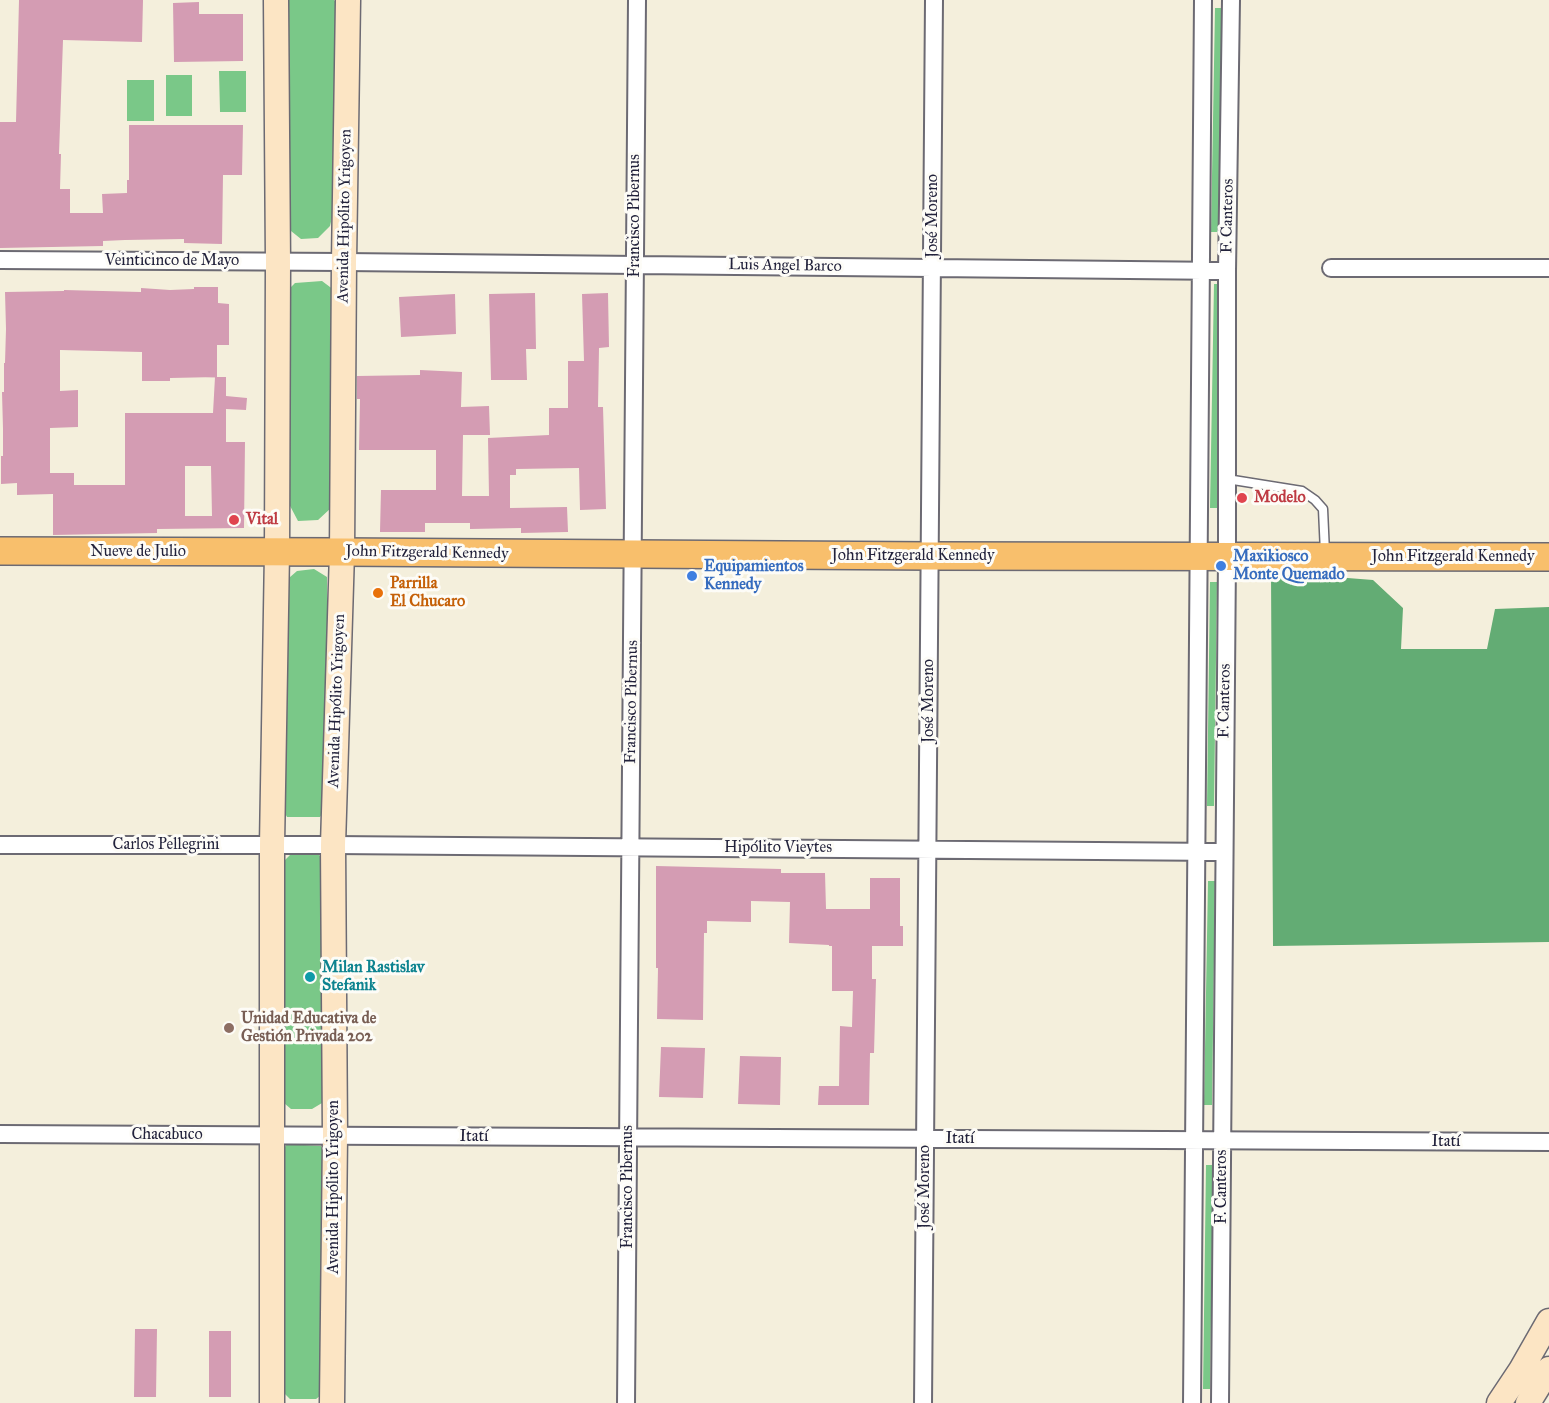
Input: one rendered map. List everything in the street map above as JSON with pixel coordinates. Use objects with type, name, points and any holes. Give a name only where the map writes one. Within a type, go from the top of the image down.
[{"type":"main road","points":[[272,1403],[272,845],[277,552],[278,262],[276,0]]},
{"type":"main road","name":"Avenida Hipólito Yrigoyen","points":[[332,1403],[335,1136],[333,845],[342,552],[348,0]]},
{"type":"main road","name":"Nueve de Julio","points":[[0,551],[277,552]]},
{"type":"main road","name":"John Fitzgerald Kennedy","points":[[277,552],[1549,557]]},
{"type":"main road","points":[[1499,1403],[1549,1321]]},
{"type":"main road","points":[[1527,1403],[1549,1370]]},
{"type":"street","name":"Francisco Pibernus","points":[[626,1403],[637,0]]},
{"type":"street","name":"José Moreno","points":[[923,1403],[934,0]]},
{"type":"street","name":"F. Canteros","points":[[1192,1403],[1203,0]]},
{"type":"street","name":"F. Canteros","points":[[1220,1403],[1227,271],[1231,0]]},
{"type":"street","name":"Veinticinco de Mayo","points":[[0,260],[344,262]]},
{"type":"street","name":"Luis Angel Barco","points":[[344,262],[1227,271]]},
{"type":"street","points":[[1331,268],[1549,268]]},
{"type":"street","name":"Carlos Pellegrini","points":[[0,845],[333,845]]},
{"type":"street","name":"Hipólito Vieytes","points":[[333,845],[1223,852]]},
{"type":"street","name":"Chacabuco","points":[[0,1134],[335,1136]]},
{"type":"street","name":"Itatí","points":[[335,1136],[1549,1143]]},
{"type":"lane","points":[[1227,479],[1302,491],[1315,500],[1323,509],[1325,557]]},
{"type":"green space","points":[[285,0],[334,0],[337,4],[333,213],[330,226],[318,238],[301,239],[291,231],[288,218]]},
{"type":"green space","points":[[1215,8],[1222,8],[1219,232],[1211,232]]},
{"type":"green space","points":[[219,71],[246,71],[246,112],[220,112]]},
{"type":"green space","points":[[166,75],[192,75],[192,116],[166,116]]},
{"type":"green space","points":[[127,80],[154,80],[154,121],[127,121]]},
{"type":"green space","points":[[322,281],[334,290],[331,508],[318,520],[298,521],[288,502],[286,292],[295,283]]},
{"type":"green space","points":[[1214,284],[1221,284],[1217,508],[1210,508]]},
{"type":"green space","points":[[314,569],[327,577],[327,807],[320,817],[287,817],[282,808],[282,584],[297,571]]},
{"type":"green space","points":[[1271,572],[1373,580],[1403,608],[1401,649],[1487,649],[1495,609],[1549,607],[1549,942],[1273,946]]},
{"type":"green space","points":[[1210,582],[1217,582],[1214,806],[1207,806]]},
{"type":"green space","points":[[317,854],[327,860],[327,1100],[312,1109],[291,1109],[284,1103],[284,861],[290,855]]},
{"type":"green space","points":[[1208,881],[1215,881],[1212,1105],[1204,1105]]},
{"type":"green space","points":[[287,1144],[321,1146],[326,1156],[325,1392],[316,1399],[290,1399],[279,1388],[280,1154]]},
{"type":"green space","points":[[1206,1165],[1213,1165],[1210,1389],[1203,1389]]},
{"type":"building","points":[[19,0],[143,0],[142,42],[63,40],[60,189],[70,189],[70,213],[103,213],[102,194],[127,193],[129,125],[243,125],[242,175],[223,175],[222,244],[184,243],[184,239],[125,240],[103,241],[103,246],[0,248],[0,122],[16,122]]},
{"type":"building","points":[[199,2],[199,14],[243,14],[243,61],[174,62],[173,3]]},
{"type":"building","points":[[194,287],[218,287],[218,303],[229,304],[229,345],[217,345],[217,377],[226,377],[226,396],[247,398],[246,410],[226,409],[226,442],[245,442],[244,528],[157,529],[157,533],[53,535],[53,494],[17,495],[17,483],[1,484],[5,292],[64,290],[141,292],[141,288],[194,289]],"holes":[[[60,350],[142,352],[142,381],[215,377],[213,413],[125,413],[125,485],[74,485],[74,473],[50,473],[50,428],[78,427],[78,390],[60,391]],[[185,466],[211,466],[212,516],[185,516]]]},
{"type":"building","points":[[535,293],[536,349],[526,349],[527,380],[491,380],[489,294]]},
{"type":"building","points":[[608,293],[609,347],[599,348],[598,407],[603,407],[606,509],[580,510],[579,468],[516,469],[516,475],[510,475],[510,508],[567,507],[568,532],[521,533],[521,528],[470,529],[470,523],[425,523],[425,532],[380,532],[381,490],[436,490],[436,450],[359,450],[360,399],[357,399],[357,376],[420,375],[420,370],[462,372],[461,407],[489,406],[490,435],[463,435],[462,496],[489,496],[488,438],[549,435],[549,408],[568,408],[568,361],[584,361],[582,294]]},
{"type":"building","points":[[455,294],[456,334],[401,337],[399,297]]},
{"type":"building","points":[[656,866],[781,869],[781,873],[825,873],[826,909],[870,909],[870,878],[900,878],[900,926],[903,926],[903,946],[872,946],[872,979],[876,979],[874,1053],[870,1053],[869,1105],[818,1105],[819,1086],[839,1086],[840,1026],[852,1027],[853,991],[832,991],[832,946],[789,943],[790,902],[751,901],[751,922],[707,921],[707,933],[704,933],[703,1020],[657,1019]]},
{"type":"building","points":[[661,1047],[705,1048],[703,1098],[659,1097]]},
{"type":"building","points":[[740,1056],[781,1057],[780,1105],[738,1104]]},
{"type":"building","points":[[135,1329],[157,1329],[156,1397],[134,1397]]},
{"type":"building","points":[[209,1331],[231,1331],[231,1397],[209,1397]]},
{"type":"place","name":"Modelo","points":[[1242,498]]},
{"type":"place","name":"Vital","points":[[234,520]]},
{"type":"place","name":"Maxikiosco Monte Quemado","points":[[1221,566]]},
{"type":"place","name":"Equipamientos Kennedy","points":[[692,576]]},
{"type":"place","name":"Parrilla El Chucaro","points":[[378,593]]},
{"type":"place","name":"Milan Rastislav Stefanik","points":[[310,977]]},
{"type":"place","name":"Unidad Educativa de Gestión Privada 202","points":[[229,1028]]}]
